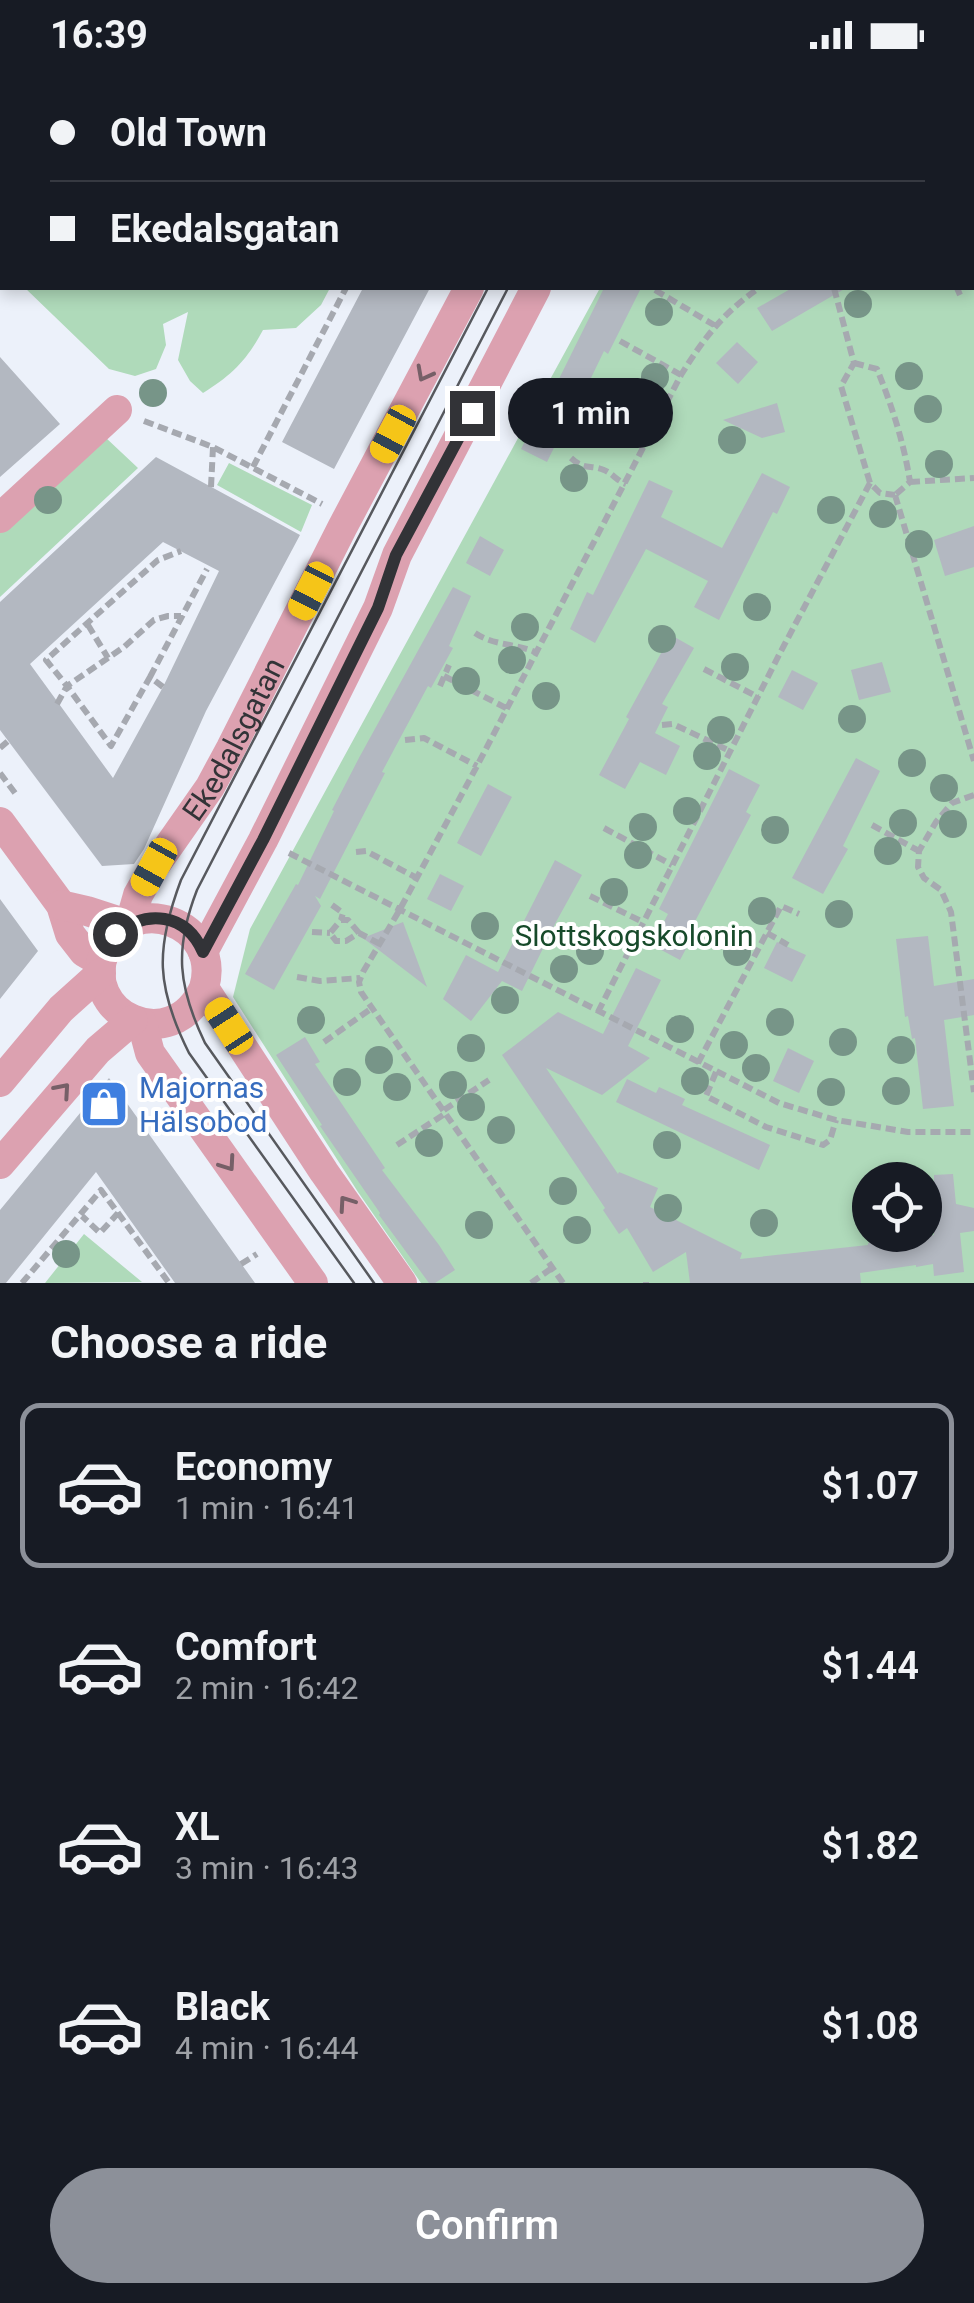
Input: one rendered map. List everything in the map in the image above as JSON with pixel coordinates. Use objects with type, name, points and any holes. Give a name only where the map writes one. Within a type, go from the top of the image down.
[{"type":"street","name":"Ekedalsgatan","points":[[131,923],[138,895],[154,867],[232,748],[467,290]]},
{"type":"street","points":[[203,952],[378,608],[396,555],[535,290]]},
{"type":"street","points":[[0,518],[116,410]]},
{"type":"street","points":[[10,812],[61,905],[70,934],[101,967]]},
{"type":"street","points":[[61,905],[131,923]]},
{"type":"street","points":[[167,919],[193,935],[203,952],[207,970],[198,1000],[182,1016],[165,1023],[137,1022],[120,1012],[103,988],[101,967],[106,947],[115,934],[131,923],[167,919]]},
{"type":"street","points":[[0,1082],[101,967]]},
{"type":"street","points":[[204,988],[402,1283]]},
{"type":"street","points":[[0,1164],[98,1050],[137,1022]]},
{"type":"street","points":[[137,1022],[150,1053],[313,1283]]},
{"type":"path","points":[[254,466],[345,290]]},
{"type":"path","points":[[656,290],[714,326]]},
{"type":"path","points":[[562,1283],[361,992],[359,982],[508,709],[682,375],[714,326],[735,304],[756,290]]},
{"type":"path","points":[[835,290],[854,363],[841,386],[870,483],[880,492],[895,496]]},
{"type":"path","points":[[620,342],[682,375]]},
{"type":"path","points":[[854,363],[877,369],[906,454],[910,482]]},
{"type":"path","points":[[116,410],[213,447],[324,504]]},
{"type":"path","points":[[212,486],[213,447]]},
{"type":"path","points":[[572,458],[584,467],[603,469],[626,484]]},
{"type":"path","points":[[895,496],[910,482],[974,478]]},
{"type":"path","points":[[598,1012],[870,483]]},
{"type":"path","points":[[895,496],[974,762]]},
{"type":"path","points":[[181,551],[158,560],[46,660],[111,746],[206,569]]},
{"type":"path","points":[[57,704],[67,686],[124,648],[154,620],[181,616]]},
{"type":"path","points":[[87,624],[108,658]]},
{"type":"path","points":[[474,632],[488,642],[522,646],[537,653]]},
{"type":"path","points":[[440,686],[449,665]]},
{"type":"path","points":[[704,669],[758,696]]},
{"type":"path","points":[[444,676],[508,709]]},
{"type":"path","points":[[149,678],[162,687]]},
{"type":"path","points":[[662,725],[673,724],[730,752]]},
{"type":"path","points":[[405,740],[424,738],[477,766]]},
{"type":"path","points":[[0,748],[8,741]]},
{"type":"path","points":[[0,773],[10,812]]},
{"type":"path","points":[[974,794],[952,803],[936,822],[920,851],[918,867],[924,878],[941,890],[951,912],[974,1092]]},
{"type":"path","points":[[872,825],[920,851]]},
{"type":"path","points":[[604,828],[672,865]]},
{"type":"path","points":[[356,852],[366,851],[417,878]]},
{"type":"path","points":[[291,854],[779,1103],[836,1120],[908,1132],[974,1132]]},
{"type":"path","points":[[590,896],[644,922]]},
{"type":"path","points":[[330,933],[343,913],[332,904]]},
{"type":"path","points":[[698,1063],[781,906],[799,914]]},
{"type":"path","points":[[340,920],[348,920],[359,933],[380,944]]},
{"type":"path","points":[[312,932],[330,933],[336,941],[346,941],[359,933]]},
{"type":"path","points":[[767,933],[788,944]]},
{"type":"path","points":[[297,977],[320,981],[360,978]]},
{"type":"path","points":[[324,1042],[372,1008]]},
{"type":"path","points":[[716,1072],[706,1096],[766,1127],[824,1145],[830,1140],[836,1120]]},
{"type":"path","points":[[396,1145],[489,1080]]},
{"type":"path","points":[[22,1283],[101,1190],[164,1281]]},
{"type":"path","points":[[82,1216],[100,1233],[118,1213]]},
{"type":"path","points":[[531,1283],[552,1268]]},
{"type":"green space","points":[[27,290],[329,290],[321,305],[296,328],[263,330],[238,366],[203,393],[190,381],[178,360],[188,312],[163,324],[166,345],[156,369],[135,376],[109,369]]},
{"type":"green space","name":"Slottskogskolonin","points":[[599,290],[974,290],[974,1283],[421,1283],[233,997],[250,929]]},
{"type":"green space","points":[[105,437],[138,468],[0,597],[0,532]]},
{"type":"green space","points":[[229,463],[312,505],[301,532],[217,485]]},
{"type":"green space","points":[[84,1234],[142,1282],[45,1283]]},
{"type":"building","points":[[362,290],[429,290],[334,469],[282,442]]},
{"type":"building","points":[[603,290],[640,290],[577,407],[551,395]]},
{"type":"building","points":[[788,290],[843,290],[772,331],[757,308]]},
{"type":"building","points":[[737,342],[758,362],[738,384],[716,363]]},
{"type":"building","points":[[0,357],[60,424],[0,477]]},
{"type":"building","points":[[548,396],[573,409],[547,462],[521,449]]},
{"type":"building","points":[[777,403],[785,432],[762,438],[723,420]]},
{"type":"building","points":[[156,457],[300,535],[206,711],[134,864],[102,866],[0,730],[0,602]],"holes":[[[163,542],[219,571],[163,687],[113,778],[30,664]]]},
{"type":"building","points":[[762,473],[790,487],[777,514],[773,512],[719,620],[694,607],[708,581],[646,549],[595,643],[570,629],[587,592],[593,595],[649,480],[673,491],[661,517],[722,548]]},
{"type":"building","points":[[974,526],[974,567],[945,576],[934,540]]},
{"type":"building","points":[[480,536],[504,550],[490,576],[466,563]]},
{"type":"building","points":[[453,587],[471,596],[449,646],[453,648],[382,772],[385,773],[320,899],[315,896],[321,906],[274,990],[245,974],[298,885],[360,756]]},
{"type":"building","points":[[671,635],[694,648],[662,704],[668,707],[655,733],[680,746],[666,775],[640,762],[625,789],[599,775]]},
{"type":"building","points":[[882,662],[891,692],[859,700],[851,670]]},
{"type":"building","points":[[792,670],[818,683],[803,710],[778,697]]},
{"type":"building","points":[[856,758],[880,771],[843,846],[848,849],[823,894],[792,878]]},
{"type":"building","points":[[729,769],[760,785],[746,812],[751,815],[691,929],[695,932],[680,960],[652,945],[668,914],[659,909]]},
{"type":"building","points":[[488,784],[512,797],[481,856],[457,843]]},
{"type":"building","points":[[555,860],[582,875],[522,991],[502,981],[471,1021],[443,999],[466,955],[498,972]]},
{"type":"building","points":[[440,874],[464,886],[451,911],[427,899]]},
{"type":"building","points":[[0,899],[38,951],[0,999]]},
{"type":"building","points":[[403,922],[427,987],[363,938]]},
{"type":"building","points":[[928,936],[934,986],[974,979],[974,1015],[944,1020],[954,1106],[923,1109],[915,1038],[912,1039],[908,1016],[905,1017],[896,939]]},
{"type":"building","points":[[777,942],[806,955],[792,982],[764,968]]},
{"type":"building","points":[[636,968],[661,980],[628,1046],[650,1058],[602,1095],[546,1068],[618,1174],[658,1188],[650,1207],[742,1253],[740,1259],[852,1247],[852,1252],[942,1252],[942,1175],[953,1174],[956,1204],[974,1208],[974,1231],[960,1233],[964,1272],[934,1276],[933,1264],[860,1273],[861,1283],[690,1283],[686,1252],[653,1272],[627,1228],[619,1234],[502,1055],[558,1012],[603,1034]]},
{"type":"building","points":[[305,1037],[320,1062],[315,1064],[385,1168],[382,1170],[455,1270],[435,1283],[429,1283],[379,1215],[276,1055]]},
{"type":"building","points":[[788,1048],[814,1061],[799,1093],[773,1081]]},
{"type":"building","points":[[109,1078],[255,1283],[175,1283],[96,1172],[6,1283],[0,1283],[0,1210]]},
{"type":"building","points":[[627,1079],[656,1093],[659,1087],[685,1099],[682,1105],[770,1145],[759,1170],[616,1102]]},
{"type":"tram line","points":[[354,1283],[189,1053],[170,1008],[163,948],[181,880],[487,290]]},
{"type":"tram line","points":[[374,1283],[205,1043],[189,1004],[182,950],[197,890],[507,290]]},
{"type":"place","name":"Majornas Hälsobod","points":[[104,1104]]},
{"type":"route","points":[[115,934],[127,924],[143,919],[167,919],[193,935],[203,952],[378,608],[396,555],[472,413]]}]
